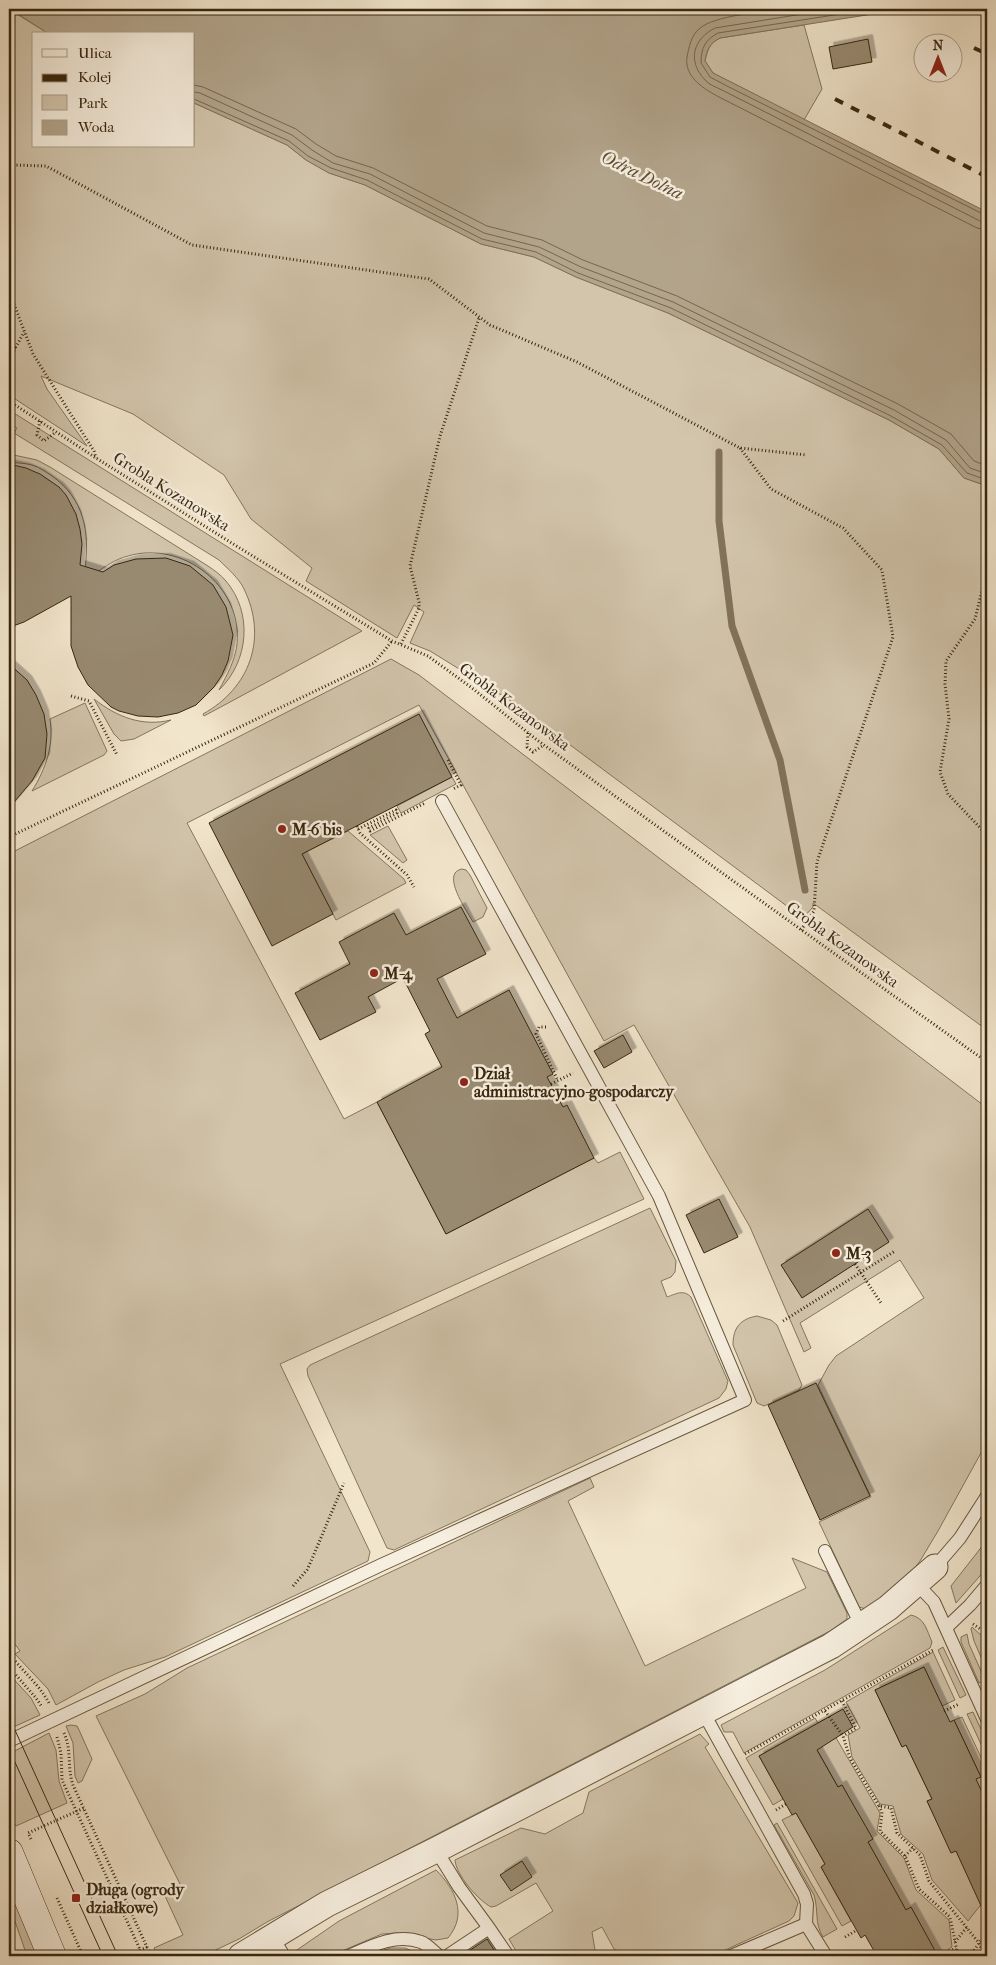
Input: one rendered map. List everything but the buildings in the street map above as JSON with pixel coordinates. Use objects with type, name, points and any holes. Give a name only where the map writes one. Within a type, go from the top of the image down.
[{"type":"street","points":[[241,1956],[278,1947],[328,1904],[830,1646],[888,1608],[935,1566]]},
{"type":"street","points":[[20,1848],[52,1956]]},
{"type":"lane","points":[[9,1741],[381,1565],[746,1402],[659,1196],[442,802]]},
{"type":"lane","points":[[935,1566],[960,1538],[987,1496]]},
{"type":"lane","points":[[825,1551],[856,1615],[863,1625]]},
{"type":"lane","points":[[916,1583],[934,1602],[987,1719]]},
{"type":"lane","points":[[946,1627],[970,1605],[987,1585]]},
{"type":"lane","points":[[703,1712],[804,1894],[807,1904],[806,1924],[826,1956]]},
{"type":"lane","points":[[436,1850],[459,1887],[508,1956]]},
{"type":"lane","points":[[731,1956],[806,1924]]},
{"type":"lane","points":[[447,1956],[489,1928]]},
{"type":"lane","points":[[349,1956],[381,1942],[403,1939],[421,1942],[439,1956]]},
{"type":"path","points":[[9,146],[13,165],[9,188]]},
{"type":"path","points":[[13,165],[46,166],[192,245],[429,279],[490,325],[577,362],[740,448],[807,456]]},
{"type":"path","points":[[9,291],[33,354],[94,451],[96,458]]},
{"type":"path","points":[[400,644],[419,608],[410,566],[440,436],[479,317]]},
{"type":"path","points":[[9,360],[24,332]]},
{"type":"path","points":[[9,344],[16,348]]},
{"type":"path","name":"Grobla Kozanowska","points":[[9,401],[96,458],[392,641],[428,656],[544,745],[987,1062]]},
{"type":"path","points":[[40,421],[37,435],[44,440],[56,432]]},
{"type":"path","points":[[740,448],[771,489],[843,528],[882,570],[893,637],[817,862],[814,911],[801,930]]},
{"type":"path","points":[[983,533],[986,574],[975,619],[946,661],[945,684],[949,719],[940,772],[948,794],[987,835]]},
{"type":"path","points":[[9,837],[374,663],[392,641]]},
{"type":"path","points":[[70,696],[89,701],[117,755]]},
{"type":"path","points":[[528,733],[527,747],[533,752],[544,745]]},
{"type":"path","points":[[404,814],[370,830],[369,828],[397,813],[396,810],[358,828],[360,833],[407,875],[414,887]]},
{"type":"path","points":[[548,1030],[546,1027],[539,1027],[536,1034],[558,1081]]},
{"type":"path","points":[[551,1084],[572,1074],[569,1068]]},
{"type":"path","points":[[783,1321],[895,1251]]},
{"type":"path","points":[[855,1264],[880,1303]]},
{"type":"path","points":[[288,1591],[307,1570],[344,1483]]},
{"type":"path","points":[[972,1623],[985,1632]]},
{"type":"path","points":[[731,1762],[935,1649]]},
{"type":"path","points":[[9,1653],[44,1693],[53,1709]]},
{"type":"path","points":[[9,1667],[36,1698],[45,1713]]},
{"type":"path","points":[[842,1701],[856,1728],[843,1736]]},
{"type":"path","points":[[944,1711],[958,1704]]},
{"type":"path","points":[[825,1711],[843,1736],[850,1758],[882,1812],[880,1831],[905,1856],[919,1889],[950,1917],[958,1956]]},
{"type":"path","points":[[61,1727],[68,1741],[70,1776],[151,1956]]},
{"type":"path","points":[[54,1731],[61,1753],[62,1780],[143,1956]]},
{"type":"path","points":[[774,1811],[786,1804]]},
{"type":"path","points":[[879,1806],[891,1808],[898,1833],[920,1855],[929,1881],[979,1943],[984,1956]]},
{"type":"path","points":[[20,1848],[28,1833],[84,1808]]},
{"type":"path","points":[[905,1856],[913,1848]]},
{"type":"path","points":[[56,1895],[83,1956]]},
{"type":"path","points":[[950,1917],[955,1913]]},
{"type":"path","points":[[955,1942],[967,1927]]},
{"type":"path","points":[[845,1937],[857,1930]]},
{"type":"path","points":[[970,1956],[987,1932]]},
{"type":"path","points":[[127,1956],[147,1947]]},
{"type":"path","points":[[940,1956],[956,1948]]},
{"type":"green space","points":[[9,9],[15,9],[15,13],[46,32],[32,32],[32,148],[195,148],[195,103],[287,145],[306,160],[329,173],[365,185],[481,244],[534,257],[576,277],[668,313],[889,420],[939,449],[964,478],[987,486],[987,1030],[813,903],[813,907],[803,918],[511,701],[430,651],[410,643],[424,612],[414,605],[397,638],[306,581],[312,568],[251,519],[224,475],[133,414],[41,376],[47,389],[87,446],[9,395]]},
{"type":"green space","points":[[804,25],[822,89],[804,120],[713,73],[705,61],[713,42],[720,38]]},
{"type":"green space","points":[[9,410],[362,631],[204,716],[203,714],[233,690],[243,676],[250,660],[254,643],[254,626],[251,607],[242,585],[219,560],[14,433],[17,428],[9,423]]},
{"type":"green space","points":[[9,454],[37,460],[50,467],[208,566],[226,581],[241,607],[244,637],[237,665],[219,690],[233,662],[237,644],[236,623],[230,604],[219,586],[205,572],[188,562],[169,555],[148,553],[123,557],[94,574],[85,569],[85,529],[78,506],[71,495],[63,485],[40,468],[29,464],[9,462]]},
{"type":"green space","points":[[391,659],[419,675],[987,1108],[987,1442],[938,1531],[908,1577],[889,1595],[866,1609],[859,1607],[819,1522],[871,1497],[818,1385],[836,1356],[924,1298],[900,1260],[800,1323],[811,1348],[804,1352],[750,1227],[634,1025],[604,1041],[419,705],[187,823],[344,1119],[377,1102],[446,1234],[594,1158],[598,1163],[620,1152],[644,1199],[280,1364],[370,1552],[368,1561],[165,1657],[124,1670],[98,1682],[56,1705],[48,1689],[15,1654],[20,1651],[9,1636],[9,854]]},
{"type":"green space","points":[[94,699],[112,711],[130,719],[150,722],[171,720],[134,739],[121,741],[114,734]]},
{"type":"green space","points":[[85,703],[107,751],[104,755],[32,791],[45,765],[50,748],[50,719]]},
{"type":"green space","points":[[452,777],[456,784],[401,813],[397,806]]},
{"type":"green space","points":[[388,826],[407,860],[403,863],[370,835]]},
{"type":"green space","points":[[348,831],[404,879],[406,883],[336,920],[302,854]]},
{"type":"green space","points":[[462,869],[466,870],[470,875],[487,908],[483,917],[473,922],[454,885],[456,872]]},
{"type":"green space","points":[[650,1208],[676,1261],[675,1272],[671,1277],[661,1281],[667,1297],[685,1293],[691,1297],[728,1381],[726,1389],[719,1398],[394,1550],[387,1548],[308,1376],[307,1369],[310,1365]]},
{"type":"green space","points":[[757,1316],[771,1320],[777,1325],[802,1385],[799,1390],[764,1406],[757,1403],[733,1345],[734,1334],[739,1325],[746,1319]]},
{"type":"green space","points":[[590,1478],[594,1487],[568,1501],[645,1666],[806,1588],[792,1558],[827,1572],[847,1613],[847,1619],[830,1631],[267,1922],[239,1939],[203,1956],[158,1956],[154,1948],[183,1935],[165,1896],[182,1888],[96,1716],[145,1694],[187,1668]]},
{"type":"green space","points":[[987,1540],[987,1568],[956,1603],[951,1586]]},
{"type":"green space","points":[[911,1615],[919,1619],[925,1626],[932,1642],[930,1648],[744,1753],[733,1732],[724,1732],[721,1725],[825,1670]]},
{"type":"green space","points":[[972,1627],[982,1636],[987,1650],[987,1671],[974,1641]]},
{"type":"green space","points":[[967,1634],[969,1644],[985,1680],[979,1683],[961,1642],[961,1637]]},
{"type":"green space","points":[[943,1647],[966,1695],[960,1698],[938,1650]]},
{"type":"green space","points":[[933,1652],[955,1700],[942,1706],[924,1667],[875,1690],[902,1747],[906,1745],[932,1799],[927,1801],[951,1852],[956,1851],[978,1898],[987,1885],[987,1897],[968,1921],[932,1880],[923,1854],[901,1834],[893,1806],[880,1804],[852,1757],[848,1735],[860,1728],[846,1702]]},
{"type":"green space","points":[[9,1674],[31,1698],[40,1715],[9,1729]]},
{"type":"green space","points":[[973,1712],[987,1742],[987,1757],[967,1714]]},
{"type":"green space","points":[[962,1717],[987,1770],[987,1774],[981,1777],[954,1720]]},
{"type":"green space","points":[[815,1718],[818,1723],[825,1719],[880,1813],[877,1831],[904,1858],[916,1890],[949,1920],[952,1947],[944,1952],[935,1951],[911,1907],[906,1910],[868,1842],[872,1839],[842,1785],[838,1787],[806,1730],[759,1756],[783,1799],[773,1805],[746,1758]]},
{"type":"green space","points":[[66,1726],[77,1726],[92,1759],[82,1781],[78,1783],[75,1776],[73,1743]]},
{"type":"green space","points":[[49,1733],[56,1750],[59,1781],[67,1803],[16,1826],[9,1815],[9,1754]]},
{"type":"green space","points":[[700,1734],[709,1744],[705,1747],[798,1903],[794,1916],[789,1921],[712,1956],[632,1956],[630,1953],[624,1954],[614,1949],[602,1927],[592,1932],[596,1956],[519,1956],[509,1939],[553,1911],[536,1883],[491,1907],[480,1899],[463,1880],[455,1860],[521,1828],[545,1834],[583,1813],[589,1792]]},
{"type":"green space","points":[[796,1813],[825,1864],[821,1867],[851,1921],[842,1926],[782,1820]]},
{"type":"green space","points":[[777,1823],[837,1929],[823,1937],[818,1926],[814,1895],[774,1825]]},
{"type":"green space","points":[[436,1870],[449,1885],[457,1902],[457,1920],[448,1938],[436,1940],[397,1933],[382,1934],[330,1956],[295,1956],[294,1952],[339,1921]]},
{"type":"green space","points":[[9,1886],[40,1956],[27,1956],[9,1904]]},
{"type":"green space","points":[[390,1948],[405,1948],[424,1956],[367,1956]]},
{"type":"water","name":"Odra Dolna","points":[[15,9],[905,9],[720,38],[709,47],[705,61],[713,73],[987,212],[987,486],[964,478],[939,449],[889,420],[668,313],[576,277],[534,257],[481,244],[365,185],[329,173],[306,160],[287,145],[195,103],[195,32],[46,32],[15,12]]},
{"type":"waterway","points":[[719,452],[719,521],[732,626],[780,760],[805,890]]},
{"type":"tram line","points":[[9,1717],[118,1956]]},
{"type":"tram line","points":[[9,1749],[103,1956]]},
{"type":"railway","points":[[974,48],[987,54]]},
{"type":"railway","points":[[835,99],[987,177]]},
{"type":"place","name":"M-6 bis","points":[[282,829]]},
{"type":"place","name":"M-4","points":[[374,973]]},
{"type":"place","name":"Dział administracyjno-gospodarczy","points":[[464,1082]]},
{"type":"place","name":"M-3","points":[[836,1253]]},
{"type":"place","name":"Długa (ogrody działkowe)","points":[[76,1898]]}]
